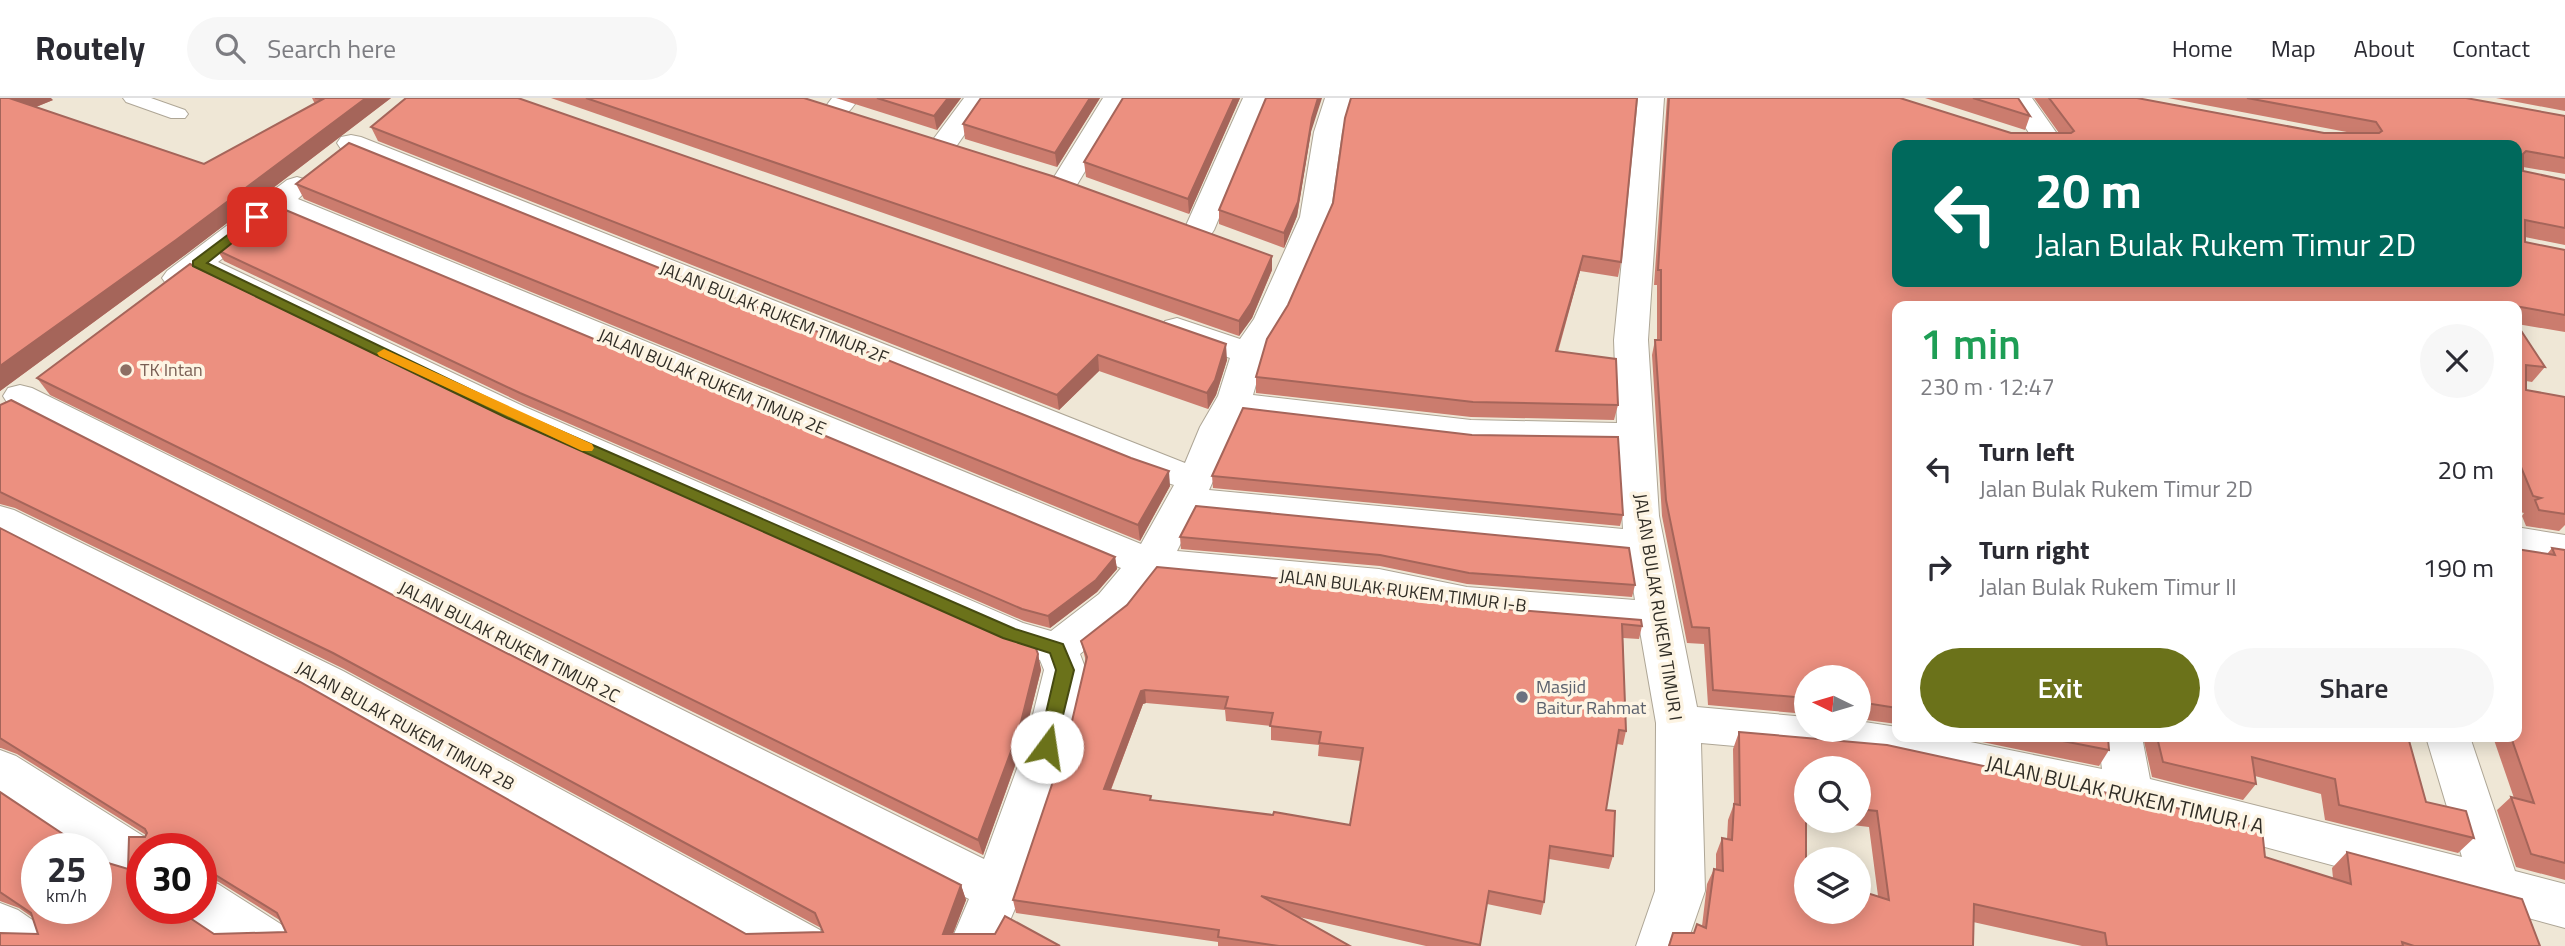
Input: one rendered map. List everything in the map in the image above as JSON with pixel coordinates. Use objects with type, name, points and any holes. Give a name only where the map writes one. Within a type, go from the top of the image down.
[{"type":"street","points":[[943,145],[977,98]]},
{"type":"street","points":[[1065,182],[1116,98]]},
{"type":"street","points":[[1199,230],[1256,98]]},
{"type":"street","points":[[1057,649],[1113,605],[1159,549],[1190,490],[1231,404],[1248,353],[1270,319],[1280,260],[1315,217],[1328,132],[1338,98]]},
{"type":"street","name":"JALAN BULAK RUKEM TIMUR I","points":[[1651,98],[1631,340],[1640,516],[1678,723],[1680,891],[1661,946]]},
{"type":"street","points":[[2019,98],[2048,140]]},
{"type":"street","points":[[153,297],[381,121]]},
{"type":"street","name":"JALAN BULAK RUKEM TIMUR 2F","points":[[333,157],[1147,463],[1190,490],[1646,545]]},
{"type":"street","name":"JALAN BULAK RUKEM TIMUR 2E","points":[[277,201],[1148,563]]},
{"type":"street","points":[[198,264],[512,415],[1009,634],[1057,649]]},
{"type":"street","points":[[1157,321],[1248,353]]},
{"type":"street","name":"JALAN BULAK RUKEM TIMUR 2C","points":[[21,395],[998,890]]},
{"type":"street","points":[[1231,404],[1471,432],[1636,435]]},
{"type":"street","name":"JALAN BULAK RUKEM TIMUR 2B","points":[[0,519],[328,682],[802,946]]},
{"type":"street","points":[[2522,542],[2565,549]]},
{"type":"street","name":"JALAN BULAK RUKEM TIMUR I-B","points":[[1148,563],[1379,584],[1467,602],[1659,617]]},
{"type":"street","points":[[974,946],[998,890],[1047,747],[1065,670],[1057,649]]},
{"type":"street","name":"JALAN BULAK RUKEM TIMUR I A","points":[[1678,723],[1879,741],[2187,806],[2565,906]]},
{"type":"street","points":[[2121,742],[2129,794]]},
{"type":"street","points":[[2450,742],[2496,887]]},
{"type":"street","points":[[0,769],[126,851]]},
{"type":"street","points":[[217,910],[272,946]]},
{"type":"street","points":[[0,926],[29,946]]},
{"type":"lane","points":[[133,98],[178,114]]},
{"type":"building","points":[[0,98],[15,98],[12,99],[204,164],[323,99],[315,98],[366,98],[176,240],[0,366]]},
{"type":"building","points":[[406,98],[518,98],[1226,344],[1215,380],[1207,393],[1098,355],[1057,395],[371,127]]},
{"type":"building","points":[[586,98],[804,98],[1052,176],[1272,256],[1251,303],[1239,321]]},
{"type":"building","points":[[877,98],[948,98],[934,116]]},
{"type":"building","points":[[981,98],[1090,98],[1055,153],[963,124]]},
{"type":"building","points":[[1123,98],[1234,98],[1188,199],[1084,162]]},
{"type":"building","points":[[1266,98],[1318,98],[1312,118],[1298,202],[1284,233],[1219,210]]},
{"type":"building","points":[[1351,98],[1637,98],[1621,262],[1583,256],[1556,351],[1616,359],[1618,405],[1473,402],[1256,377],[1267,339],[1288,305],[1333,203],[1345,118]]},
{"type":"building","points":[[1669,98],[1900,98],[2011,133],[2074,131],[2049,98],[2137,98],[2324,133],[2382,131],[2376,122],[2247,98],[2466,98],[2565,116],[2565,158],[2526,151],[2523,154],[2523,171],[2565,180],[2565,228],[2525,220],[2525,242],[2565,250],[2565,315],[2522,307],[2522,301],[1892,301],[1892,707],[1871,704],[1871,665],[1794,665],[1794,697],[1713,690],[1709,628],[1692,627],[1666,500],[1655,340],[1661,340],[1661,270],[1658,270]]},
{"type":"building","points":[[1973,98],[2018,98],[2030,116]]},
{"type":"building","points":[[349,143],[1169,471],[1138,525],[296,184]]},
{"type":"building","points":[[276,206],[1115,557],[1096,580],[1048,616],[1022,609],[520,393],[217,250]]},
{"type":"building","points":[[190,264],[490,409],[989,631],[1035,646],[1038,654],[1019,730],[978,840],[37,378]]},
{"type":"building","points":[[2522,332],[2545,367],[2526,365],[2526,390],[2565,397],[2565,514],[2539,510],[2535,500],[2541,498],[2533,496],[2522,469]]},
{"type":"building","points":[[11,400],[961,885],[943,934],[995,934],[1005,916],[1060,946],[0,946],[0,933],[38,934],[35,924],[112,924],[112,864],[126,868],[126,924],[199,924],[214,934],[286,932],[277,913],[217,876],[217,833],[147,833],[145,829],[0,738],[0,528],[300,682],[746,934],[823,932],[815,913],[333,653],[0,492],[0,405]]},
{"type":"building","points":[[1243,408],[1472,435],[1618,437],[1623,515],[1212,476]]},
{"type":"building","points":[[1196,506],[1629,548],[1635,585],[1469,573],[1380,555],[1180,537]]},
{"type":"building","points":[[2552,548],[2565,550],[2565,863],[2531,854],[2511,797],[2534,803],[2513,742],[2522,742],[2522,550],[2555,555]]},
{"type":"building","points":[[1157,567],[1380,588],[1469,606],[1641,620],[1642,626],[1622,624],[1626,731],[1619,730],[1606,810],[1615,811],[1613,856],[1550,846],[1544,902],[1489,891],[1480,945],[1261,896],[1350,946],[1279,946],[1218,937],[1219,930],[1013,900],[1069,734],[1087,657],[1081,641],[1127,605]],"holes":[[[1141,691],[1228,697],[1225,708],[1273,713],[1270,726],[1321,732],[1319,743],[1363,748],[1350,825],[1274,812],[1273,815],[1150,800],[1151,796],[1104,789]]]},
{"type":"building","points":[[1739,732],[1794,737],[1794,742],[1887,745],[2262,829],[2265,857],[2351,884],[2347,852],[2522,899],[2540,946],[2414,946],[2402,942],[2403,946],[2107,946],[2105,933],[1974,904],[1973,946],[1669,946],[1673,933],[1694,933],[1697,924],[1706,928],[1714,869],[1723,871],[1722,838],[1732,840],[1734,804],[1740,805]],"holes":[[[1794,756],[1871,756],[1871,810],[1877,811],[1889,900],[1871,894],[1871,924],[1794,924],[1794,847],[1806,847],[1806,833],[1794,833]]]},
{"type":"building","points":[[2068,742],[2108,742],[2109,750]]},
{"type":"building","points":[[2158,742],[2409,742],[2426,802],[2466,811],[2474,838],[2339,805],[2335,779],[2252,757],[2256,784],[2163,762]]},
{"type":"building","points":[[0,792],[62,833],[21,833],[21,906],[0,892]]},
{"type":"slow traffic","points":[[384,353],[587,448]]},
{"type":"place","name":"TK Intan","points":[[126,370]]},
{"type":"place","name":"Masjid Baitur Rahmat","points":[[1522,697]]},
{"type":"route","points":[[257,217],[198,264],[512,415],[1009,634],[1057,649],[1065,670],[1047,747]]}]
